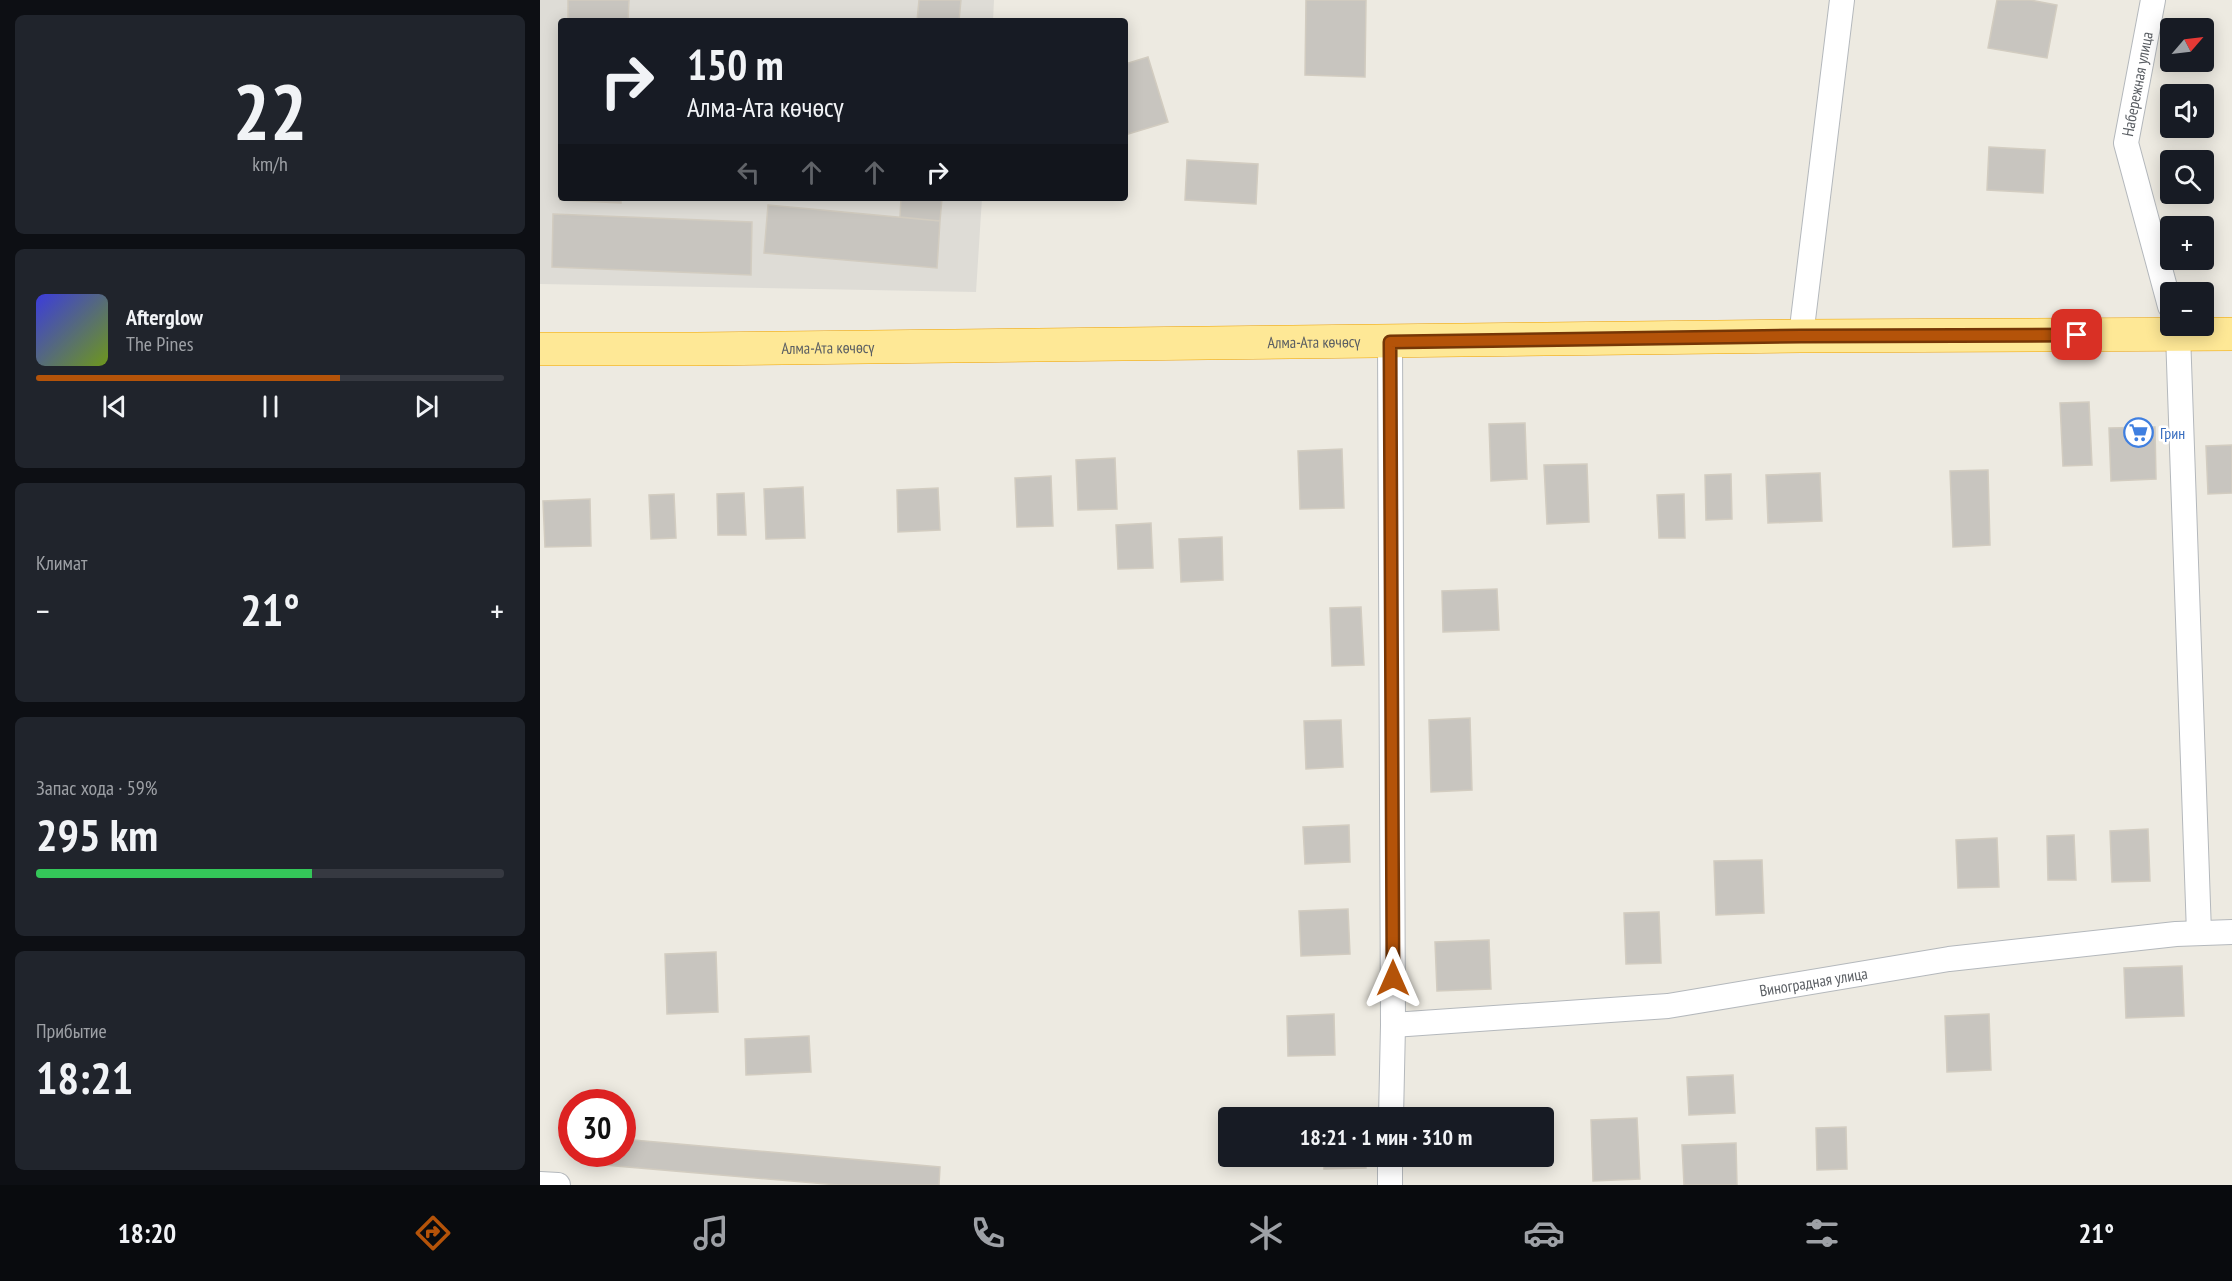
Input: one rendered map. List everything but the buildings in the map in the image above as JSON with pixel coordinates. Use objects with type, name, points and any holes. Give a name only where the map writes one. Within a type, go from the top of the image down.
[{"type":"highway","name":"Алма-Ата көчөсү","points":[[540,348],[696,349],[1801,336],[2160,323]]},
{"type":"highway","name":"Алма-Ата көчөсү","points":[[2214,330],[2232,334]]},
{"type":"street","points":[[1801,336],[1842,0]]},
{"type":"street","name":"Набережная улица","points":[[2153,0],[2126,143],[2164,282]]},
{"type":"street","name":"Набережная улица","points":[[2176,336],[2199,933]]},
{"type":"street","points":[[1390,342],[1393,1026],[1391,1107]]},
{"type":"street","name":"Виноградная улица","points":[[1393,1026],[1668,1006],[1949,959],[2176,934],[2232,932]]},
{"type":"street","points":[[1389,1185],[1390,1167]]},
{"type":"street","points":[[540,1184],[558,1185]]},
{"type":"shaded area","points":[[540,0],[994,0],[993,18],[558,18],[558,201],[982,201],[976,292],[540,284]]},
{"type":"place","name":"Грин","points":[[2139,433]]},
{"type":"route","points":[[1393,978],[1390,342],[1801,336],[2077,335]]}]
